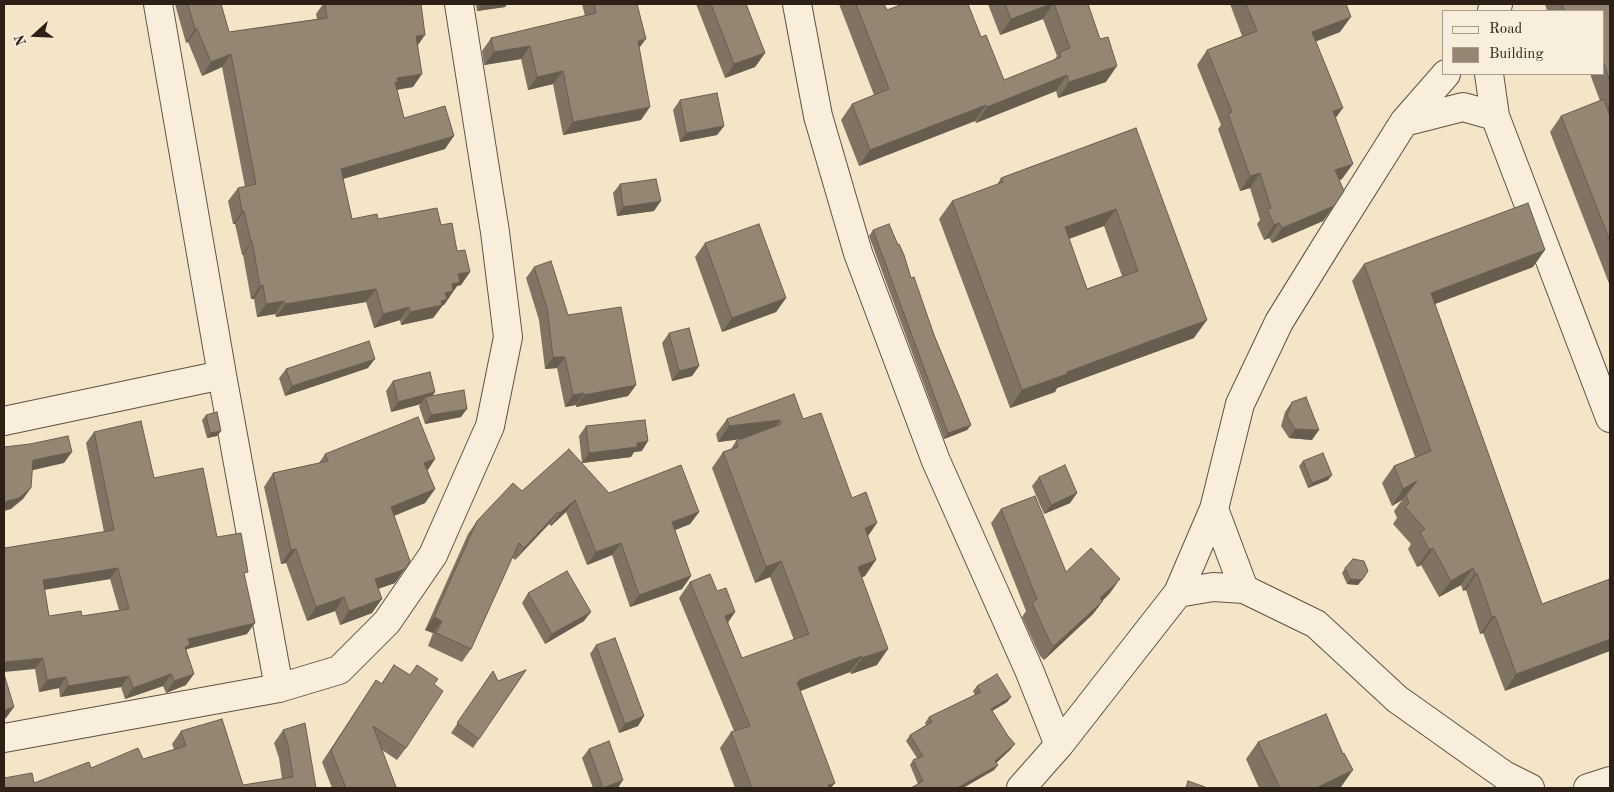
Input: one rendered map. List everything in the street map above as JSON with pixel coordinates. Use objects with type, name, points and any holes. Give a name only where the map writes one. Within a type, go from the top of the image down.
[{"type":"street","points":[[158,4],[278,688]]},
{"type":"street","points":[[4,738],[278,688],[339,670],[387,622],[433,555],[490,426],[508,337],[495,232],[459,4]]},
{"type":"street","points":[[797,4],[818,116],[858,253],[936,461],[1029,670],[1059,745]]},
{"type":"street","points":[[1021,788],[1059,745],[1178,593],[1214,510],[1240,404],[1279,322],[1404,122],[1445,75]]},
{"type":"street","points":[[1489,75],[1495,116],[1610,418]]},
{"type":"street","points":[[1404,122],[1463,107],[1495,116]]},
{"type":"street","points":[[4,421],[222,375]]},
{"type":"street","points":[[1214,510],[1244,589]]},
{"type":"street","points":[[1178,593],[1213,587],[1244,589],[1316,624],[1397,699],[1504,775],[1530,788]]},
{"type":"street","points":[[1588,788],[1610,781]]},
{"type":"building","points":[[188,4],[221,4],[229,32],[327,18],[325,4],[421,4],[425,35],[416,36],[422,74],[397,78],[398,82],[395,82],[404,118],[445,106],[454,136],[341,169],[352,219],[377,214],[378,219],[437,208],[441,225],[452,223],[457,251],[465,250],[470,272],[458,274],[460,282],[452,284],[453,291],[445,293],[447,299],[441,301],[442,305],[410,312],[409,307],[383,314],[376,289],[285,304],[284,301],[266,304],[263,285],[260,286],[252,241],[244,211],[242,211],[238,188],[256,184],[231,54],[211,62],[197,29],[195,29]]},
{"type":"building","points":[[594,4],[637,4],[646,39],[638,41],[650,107],[573,122],[563,71],[537,77],[530,46],[494,52],[491,38],[596,13]]},
{"type":"building","points":[[711,4],[746,4],[765,53],[734,64]]},
{"type":"building","points":[[856,4],[884,4],[887,10],[903,4],[968,4],[981,37],[986,35],[1004,80],[1061,57],[1060,52],[1070,48],[1054,4],[1088,4],[1100,39],[1108,37],[1117,66],[1069,82],[1067,75],[870,150],[852,104],[889,89]]},
{"type":"building","points":[[1005,4],[1051,4],[1011,19]]},
{"type":"building","points":[[1246,4],[1346,4],[1351,17],[1312,32],[1343,108],[1333,111],[1353,164],[1335,170],[1344,191],[1334,206],[1282,228],[1279,223],[1274,225],[1267,209],[1271,208],[1260,173],[1250,176],[1228,114],[1232,112],[1207,50],[1257,31]]},
{"type":"building","points":[[1562,4],[1610,4],[1610,82],[1604,63],[1604,10],[1565,10]]},
{"type":"building","points":[[717,93],[724,126],[686,133],[680,100]]},
{"type":"building","points":[[1604,99],[1610,117],[1610,241],[1561,116]]},
{"type":"building","points":[[1136,128],[1207,320],[1022,390],[952,201],[1003,182],[1001,178]],"holes":[[[1116,209],[1138,271],[1087,289],[1065,227]]]},
{"type":"building","points":[[656,179],[661,201],[623,207],[620,184]]},
{"type":"building","points":[[1528,203],[1545,250],[1431,293],[1542,604],[1610,579],[1610,639],[1516,674],[1495,616],[1492,617],[1477,573],[1475,574],[1473,568],[1451,581],[1433,548],[1429,550],[1420,532],[1425,529],[1405,507],[1409,503],[1406,495],[1417,481],[1403,489],[1394,466],[1431,451],[1364,264]]},
{"type":"building","points":[[759,224],[786,298],[732,318],[705,243]]},
{"type":"building","points":[[889,224],[904,255],[911,278],[914,277],[934,335],[971,425],[948,433],[873,230]]},
{"type":"building","points":[[551,261],[568,315],[621,307],[636,385],[584,395],[584,393],[573,395],[565,357],[553,357],[547,308],[534,267]]},
{"type":"building","points":[[689,328],[699,366],[679,371],[669,333]]},
{"type":"building","points":[[369,341],[375,359],[292,386],[286,369]]},
{"type":"building","points":[[430,372],[435,392],[398,402],[393,381]]},
{"type":"building","points":[[464,390],[467,409],[431,415],[425,397]]},
{"type":"building","points":[[794,394],[803,419],[821,413],[852,498],[866,492],[877,523],[865,528],[876,560],[858,567],[888,649],[862,658],[862,656],[797,682],[835,783],[828,785],[829,788],[752,788],[731,732],[750,726],[690,582],[710,574],[717,591],[726,588],[735,612],[725,616],[742,658],[809,634],[781,561],[766,567],[723,452],[738,447],[736,441],[781,424],[780,420],[729,426],[727,419]]},
{"type":"building","points":[[1306,397],[1319,430],[1295,429],[1287,416],[1292,402]]},
{"type":"building","points":[[217,412],[221,431],[210,433],[206,415]]},
{"type":"building","points":[[418,417],[435,459],[424,463],[435,489],[391,507],[410,561],[405,569],[375,579],[382,599],[349,611],[344,597],[316,607],[296,549],[291,550],[273,473],[328,461],[325,454]]},
{"type":"building","points":[[645,420],[648,441],[637,443],[637,447],[589,453],[586,426]]},
{"type":"building","points":[[141,421],[154,478],[203,468],[217,537],[241,533],[248,572],[244,573],[255,623],[188,639],[190,645],[185,647],[194,674],[174,681],[171,674],[133,688],[129,676],[68,686],[66,677],[47,680],[43,658],[4,662],[4,544],[5,548],[114,530],[94,432]],"holes":[[[118,568],[129,609],[82,616],[81,611],[49,616],[43,580]]]},
{"type":"building","points":[[68,436],[72,452],[33,460],[31,488],[19,498],[4,502],[4,447]]},
{"type":"building","points":[[569,449],[609,493],[681,465],[699,512],[672,522],[691,576],[639,595],[621,543],[596,552],[575,500],[560,513],[558,512],[524,548],[519,543],[471,649],[436,633],[442,621],[434,617],[477,521],[513,483],[522,491]]},
{"type":"building","points":[[1323,453],[1332,475],[1312,483],[1303,461]]},
{"type":"building","points":[[1065,465],[1077,493],[1051,505],[1039,477]]},
{"type":"building","points":[[1035,496],[1066,572],[1091,548],[1120,579],[1100,598],[1103,601],[1054,646],[1050,642],[1032,603],[1037,599],[1001,509]]},
{"type":"building","points":[[1353,559],[1364,561],[1368,571],[1362,580],[1350,579],[1345,568]]},
{"type":"building","points":[[567,571],[591,612],[552,634],[528,593]]},
{"type":"building","points":[[615,638],[644,716],[625,724],[596,645]]},
{"type":"building","points":[[394,665],[410,675],[417,665],[438,679],[434,684],[443,691],[406,748],[373,726],[396,787],[346,788],[331,750],[376,680],[382,684]]},
{"type":"building","points":[[526,670],[479,739],[457,723],[493,671],[498,681]]},
{"type":"building","points":[[4,674],[14,707],[4,710]]},
{"type":"building","points":[[997,674],[1011,697],[991,709],[1015,744],[995,761],[998,765],[957,788],[911,788],[923,781],[913,760],[923,756],[910,735],[932,722],[929,717],[981,692],[977,686]]},
{"type":"building","points":[[1326,714],[1343,754],[1353,770],[1316,788],[1280,788],[1258,742]]},
{"type":"building","points":[[222,719],[243,785],[293,777],[288,745],[283,730],[305,723],[316,788],[4,788],[4,778],[32,773],[34,783],[89,762],[91,768],[138,748],[143,759],[186,746],[181,731]]},
{"type":"building","points":[[609,741],[623,780],[603,788],[589,749]]},
{"type":"building","points":[[1188,781],[1205,787],[1186,788]]}]
